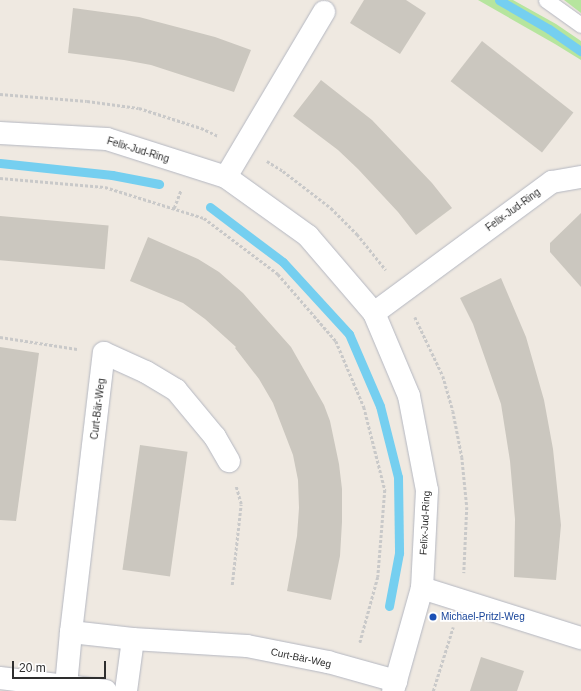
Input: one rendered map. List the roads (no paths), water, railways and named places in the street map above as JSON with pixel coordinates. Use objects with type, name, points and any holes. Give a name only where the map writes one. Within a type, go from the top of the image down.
[{"type":"street","points":[[226,178],[324,12]]},
{"type":"street","name":"Felix-Jud-Ring","points":[[0,133],[106,139],[226,178],[308,236],[374,313],[409,396],[428,490],[422,588],[394,686]]},
{"type":"street","name":"Felix-Jud-Ring","points":[[374,313],[552,182],[581,177]]},
{"type":"street","name":"Curt-Bär-Weg","points":[[66,686],[104,354],[146,372],[176,390],[215,437],[229,461]]},
{"type":"street","points":[[422,588],[581,638]]},
{"type":"street","name":"Curt-Bär-Weg","points":[[71,632],[133,639],[247,646],[328,662],[394,686]]},
{"type":"street","points":[[126,691],[133,639]]},
{"type":"street","points":[[0,678],[106,691]]},
{"type":"lane","points":[[546,0],[581,26]]},
{"type":"waterway","points":[[499,0],[549,29],[581,51]]},
{"type":"waterway","points":[[0,163],[112,175],[159,184]]},
{"type":"waterway","points":[[210,207],[283,262],[349,334],[380,406],[398,477],[399,553],[389,606]]},
{"type":"place","name":"Michael-Pritzl-Weg","points":[[433,617]]}]
